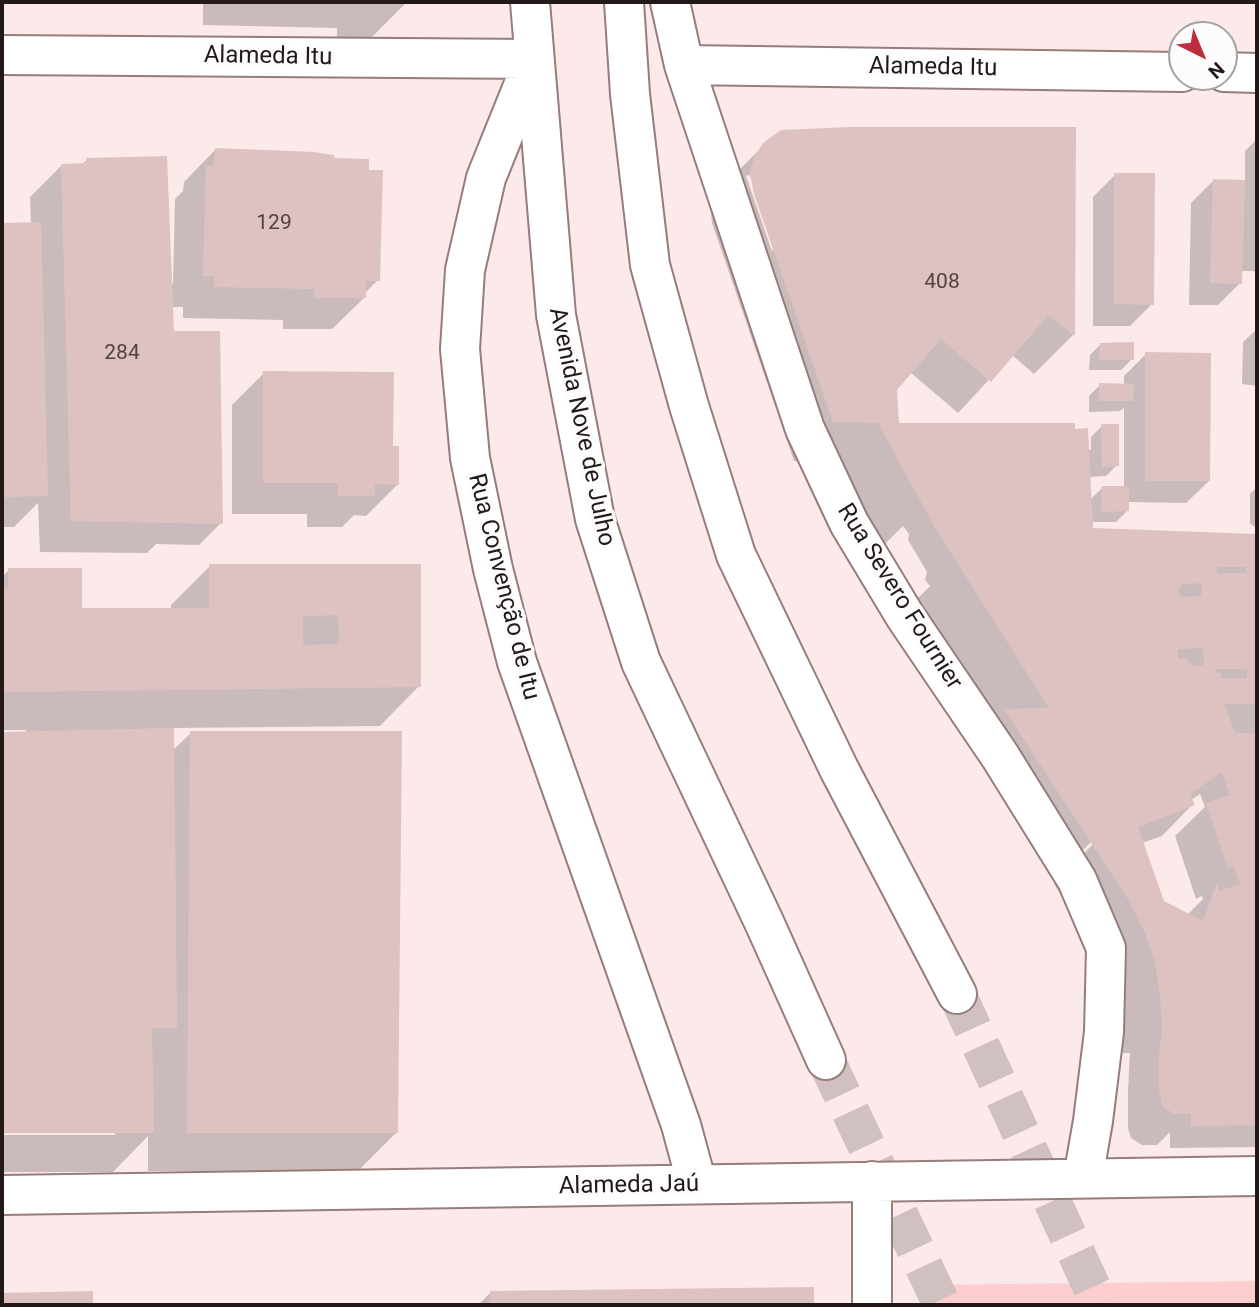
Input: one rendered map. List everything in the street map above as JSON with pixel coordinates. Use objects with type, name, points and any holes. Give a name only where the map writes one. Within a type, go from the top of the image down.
[{"type":"street","name":"Avenida Nove de Julho","points":[[530,2],[556,315],[595,519],[641,662],[764,922],[825,1060]]},
{"type":"street","points":[[624,2],[630,94],[650,265],[689,407],[736,555],[839,769],[957,994]]},
{"type":"street","name":"Rua Severo Fournier","points":[[670,2],[684,65],[805,429],[849,523],[905,616],[1000,756],[1077,880],[1106,948],[1104,1032],[1083,1178]]},
{"type":"street","name":"Alameda Itu","points":[[2,55],[534,60]]},
{"type":"street","name":"Rua Convenção de Itu","points":[[534,60],[486,178],[465,271],[460,349],[470,458],[493,569],[517,662],[681,1125],[697,1184]]},
{"type":"street","name":"Alameda Itu","points":[[684,65],[1168,72]]},
{"type":"street","points":[[1238,72],[1257,73]]},
{"type":"street","name":"Alameda Jaú","points":[[2,1195],[1257,1176]]},
{"type":"street","points":[[872,1181],[872,1305]]},
{"type":"shaded area","points":[[1257,1281],[1257,1305],[925,1305],[925,1285]]},
{"type":"building","points":[[850,127],[1076,127],[1075,336],[1048,315],[991,382],[941,339],[897,390],[899,423],[1075,423],[1075,429],[1088,428],[1093,528],[1257,534],[1257,704],[1224,704],[1235,733],[1257,733],[1257,1125],[1191,1126],[1191,1114],[1174,1114],[1162,1106],[1159,1088],[1162,1030],[1160,994],[1155,963],[1146,935],[1128,899],[1004,709],[1049,708],[934,526],[878,423],[833,422],[754,194],[750,174],[754,158],[763,143],[781,130]],"holes":[[[1217,567],[1246,567],[1246,573],[1217,573]],[[1202,583],[1201,596],[1180,597],[1179,587],[1183,584]],[[1203,648],[1204,663],[1202,666],[1190,665],[1186,658],[1178,659],[1178,649]],[[1216,669],[1247,669],[1247,678],[1221,678],[1221,673],[1217,673]],[[1222,772],[1230,795],[1206,803],[1228,868],[1234,866],[1240,884],[1219,891],[1217,883],[1203,921],[1164,901],[1138,827],[1195,805],[1190,794]]]},
{"type":"building","points":[[215,148],[314,152],[334,155],[334,158],[369,159],[369,170],[383,170],[380,281],[366,281],[366,298],[314,298],[314,289],[214,287],[214,276],[203,276],[206,166],[214,166]]},
{"type":"building","points":[[167,156],[174,331],[220,331],[223,524],[71,521],[61,164],[87,163],[86,158]]},
{"type":"building","points":[[1114,173],[1155,173],[1154,305],[1114,304]]},
{"type":"building","points":[[1213,179],[1245,180],[1242,284],[1210,283]]},
{"type":"building","points":[[41,222],[48,496],[2,497],[2,223]]},
{"type":"building","points":[[1134,342],[1134,360],[1099,360],[1100,343]]},
{"type":"building","points":[[1145,352],[1211,353],[1210,481],[1145,481]]},
{"type":"building","points":[[263,371],[394,372],[393,446],[399,446],[399,485],[375,484],[375,496],[338,496],[338,483],[263,483]]},
{"type":"building","points":[[1099,383],[1134,384],[1133,401],[1099,401]]},
{"type":"building","points":[[1101,424],[1119,424],[1119,466],[1102,467]]},
{"type":"building","points":[[1102,486],[1129,486],[1129,511],[1101,512]]},
{"type":"building","points":[[209,564],[421,564],[421,687],[2,692],[2,587],[8,587],[8,568],[82,568],[82,608],[209,608]],"holes":[[[338,615],[339,644],[303,645],[303,616]]]},
{"type":"building","points":[[174,728],[177,1028],[152,1028],[154,1133],[3,1133],[2,732]]},
{"type":"building","points":[[190,731],[402,731],[398,1133],[187,1133]]},
{"type":"building","points":[[814,1287],[814,1305],[491,1305],[490,1291]]},
{"type":"building","points":[[93,1291],[93,1305],[2,1305],[2,1293]]},
{"type":"tunnel","points":[[957,994],[1100,1305]]},
{"type":"tunnel","points":[[826,1060],[942,1305]]}]
